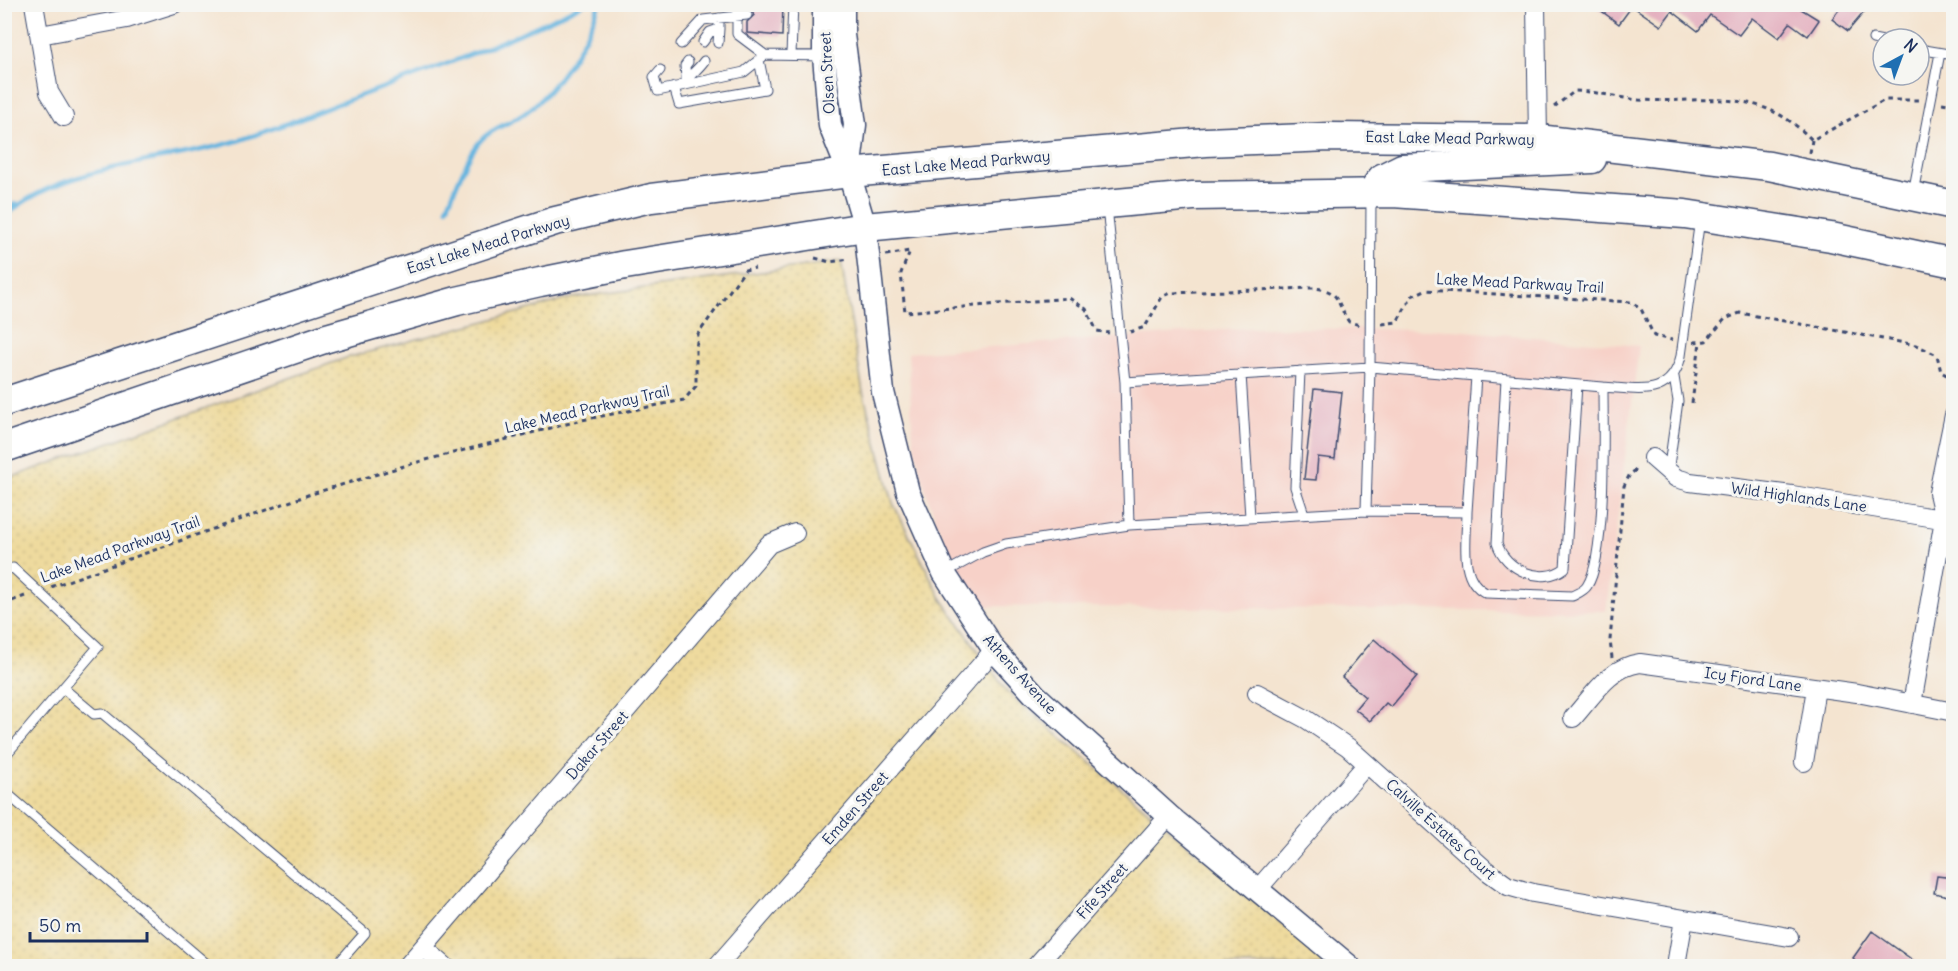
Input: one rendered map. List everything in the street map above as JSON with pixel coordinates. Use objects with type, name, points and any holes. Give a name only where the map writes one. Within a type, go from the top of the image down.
[{"type":"main road","name":"East Lake Mead Parkway","points":[[4,402],[555,221],[651,198],[849,173],[1206,142],[1330,137],[1538,139],[1782,169],[1953,205]]},
{"type":"main road","points":[[1371,193],[1382,178],[1402,168],[1675,155]]},
{"type":"main road","points":[[4,448],[327,338],[457,301],[625,265],[865,227],[1106,204],[1193,196],[1371,193],[1700,217],[1831,237],[1953,263]]},
{"type":"street","points":[[34,4],[49,92],[64,117]]},
{"type":"street","points":[[40,35],[128,19],[174,4]]},
{"type":"street","name":"Olsen Street","points":[[824,4],[824,56],[830,126],[857,200]]},
{"type":"street","name":"Olsen Street","points":[[843,4],[843,34],[855,124],[849,173]]},
{"type":"street","points":[[1536,4],[1538,139]]},
{"type":"street","name":"Athens Avenue","points":[[857,200],[870,257],[873,316],[883,392],[908,492],[944,573],[994,650],[1035,695],[1169,816],[1345,965]]},
{"type":"street","points":[[1912,704],[1950,515],[1938,493],[1948,469],[1953,416]]},
{"type":"street","name":"Wild Highlands Lane","points":[[1653,458],[1668,473],[1690,482],[1950,515]]},
{"type":"street","name":"Dakar Street","points":[[407,966],[769,544],[795,533]]},
{"type":"street","name":"Emden Street","points":[[717,966],[994,650]]},
{"type":"street","name":"Icy Fjord Lane","points":[[1614,671],[1626,665],[1640,663],[1816,688],[1953,712]]},
{"type":"street","points":[[1574,718],[1614,671]]},
{"type":"street","points":[[1804,762],[1816,688]]},
{"type":"street","name":"Calville Estates Court","points":[[1257,693],[1328,732],[1487,871],[1508,886],[1533,893],[1789,937]]},
{"type":"street","points":[[1257,890],[1367,764]]},
{"type":"street","name":"Fife Street","points":[[1036,966],[1169,816]]},
{"type":"street","points":[[1676,965],[1683,919]]},
{"type":"street","points":[[424,948],[446,966]]},
{"type":"lane","points":[[688,62],[681,84],[679,104],[765,89],[762,57],[737,34],[737,4]]},
{"type":"lane","points":[[791,55],[788,16],[793,4]]},
{"type":"lane","points":[[703,42],[719,24],[737,15],[747,15]]},
{"type":"lane","points":[[681,44],[703,20],[719,24]]},
{"type":"lane","points":[[718,43],[719,24]]},
{"type":"lane","points":[[1931,51],[1953,55]]},
{"type":"lane","points":[[1913,195],[1940,53]]},
{"type":"lane","points":[[660,70],[654,77],[658,91],[681,84],[744,72],[762,57],[824,56]]},
{"type":"lane","points":[[681,84],[695,75],[704,61]]},
{"type":"lane","points":[[1366,511],[1371,193]]},
{"type":"lane","points":[[1106,204],[1125,382],[1129,525]]},
{"type":"lane","points":[[1668,473],[1678,401],[1674,377],[1683,341],[1700,217]]},
{"type":"lane","points":[[1125,382],[1370,367],[1603,387],[1660,387],[1674,377]]},
{"type":"lane","points":[[1300,371],[1295,488],[1304,514]]},
{"type":"lane","points":[[1241,374],[1250,517]]},
{"type":"lane","points":[[1476,376],[1467,512],[1467,574],[1478,589],[1486,593],[1572,596],[1587,587],[1597,562],[1604,457],[1603,387]]},
{"type":"lane","points":[[1506,379],[1497,543],[1507,562],[1519,570],[1536,575],[1548,576],[1565,568],[1577,385]]},
{"type":"lane","points":[[944,573],[983,552],[1006,544],[1129,525],[1366,511],[1467,512]]},
{"type":"lane","points":[[4,570],[13,568],[98,647],[4,757]]},
{"type":"lane","points":[[63,688],[94,714],[102,713],[365,933],[336,966]]},
{"type":"lane","points":[[4,791],[209,966]]},
{"type":"path","points":[[1538,107],[1555,107],[1575,91],[1638,99],[1736,101],[1775,110],[1798,125],[1812,140],[1885,100],[1902,98],[1953,105]]},
{"type":"path","points":[[811,258],[830,262],[910,251],[901,273],[905,312],[1062,297],[1074,298],[1082,304],[1098,332],[1119,333],[1136,331],[1144,327],[1162,297],[1171,293],[1311,288],[1327,290],[1334,294],[1349,322],[1370,324]]},
{"type":"path","name":"Lake Mead Parkway Trail","points":[[4,604],[201,531],[414,463],[582,420],[684,400],[696,386],[698,334],[745,270],[756,268]]},
{"type":"path","name":"Lake Mead Parkway Trail","points":[[1370,324],[1397,322],[1412,296],[1425,290],[1529,294],[1632,302],[1641,309],[1654,336],[1683,341],[1706,341],[1725,319],[1740,313],[1916,345],[1937,355],[1941,372],[1953,379]]},
{"type":"path","points":[[1614,671],[1610,640],[1624,486],[1630,474],[1653,458]]},
{"type":"shaded area","points":[[1250,328],[1453,330],[1639,346],[1606,611],[982,606],[957,567],[938,526],[923,483],[913,438],[908,353]]},
{"type":"sand","points":[[841,261],[863,392],[893,503],[941,598],[1007,692],[1332,966],[5,966],[4,480],[346,358],[572,298]]},
{"type":"building","points":[[748,4],[783,4],[782,36],[747,33],[747,22],[754,15]]},
{"type":"building","points":[[1592,4],[1804,4],[1801,9],[1819,20],[1808,36],[1790,23],[1779,38],[1752,18],[1739,35],[1710,15],[1698,31],[1672,11],[1661,26],[1632,6],[1619,24]]},
{"type":"building","points":[[1843,4],[1871,4],[1848,31],[1832,19]]},
{"type":"building","points":[[1314,389],[1342,392],[1335,459],[1318,457],[1316,480],[1304,479]]},
{"type":"building","points":[[1374,639],[1417,676],[1391,707],[1386,703],[1370,721],[1355,709],[1365,697],[1342,677]]},
{"type":"building","points":[[1937,876],[1953,878],[1953,897],[1934,893]]},
{"type":"building","points":[[1872,931],[1921,966],[1851,966],[1856,961],[1853,958]]},
{"type":"waterway","points":[[4,217],[28,199],[55,186],[116,167],[212,148],[240,140],[410,78],[526,31],[583,4]]},
{"type":"waterway","points":[[447,208],[462,172],[477,145],[492,131],[525,113],[548,92],[579,49],[599,4]]},
{"type":"waterway","points":[[4,208],[16,204]]}]
